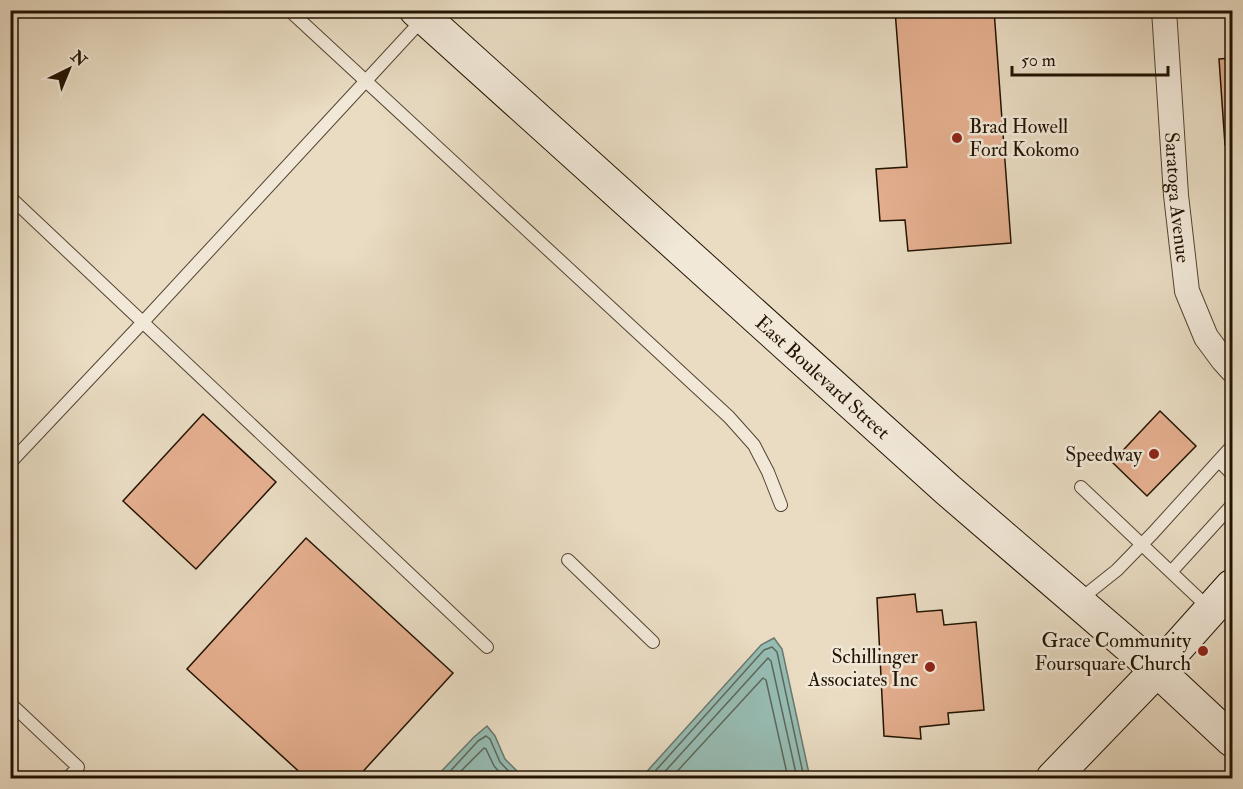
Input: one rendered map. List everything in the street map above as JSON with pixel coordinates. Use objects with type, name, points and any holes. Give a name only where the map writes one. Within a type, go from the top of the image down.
[{"type":"main road","name":"East Boulevard Street","points":[[420,14],[948,490],[1157,670],[1233,740]]},
{"type":"main road","points":[[1053,778],[1157,670],[1222,598]]},
{"type":"street","name":"Saratoga Avenue","points":[[1164,10],[1176,195],[1187,291],[1206,337],[1222,360],[1233,370]]},
{"type":"lane","points":[[289,10],[729,417],[754,445],[782,505]]},
{"type":"lane","points":[[10,463],[365,81],[420,14]]},
{"type":"lane","points":[[10,197],[487,647]]},
{"type":"lane","points":[[1077,602],[1117,570],[1233,446]]},
{"type":"lane","points":[[1219,461],[1233,474]]},
{"type":"lane","points":[[1081,487],[1171,572],[1222,598]]},
{"type":"lane","points":[[1171,572],[1233,505]]},
{"type":"lane","points":[[568,560],[653,642]]},
{"type":"lane","points":[[10,704],[78,767],[68,778]]},
{"type":"water","points":[[774,638],[782,649],[810,778],[641,778],[761,645]]},
{"type":"water","points":[[487,726],[495,736],[505,759],[524,778],[435,778],[474,737]]},
{"type":"building","points":[[895,10],[994,10],[1011,243],[908,251],[905,220],[880,221],[876,169],[907,167]]},
{"type":"building","points":[[1232,58],[1232,145],[1225,145],[1219,59]]},
{"type":"building","points":[[1228,198],[1232,198],[1232,243]]},
{"type":"building","name":"Speedway","points":[[1160,411],[1196,446],[1147,496],[1112,462]]},
{"type":"building","points":[[203,414],[276,482],[196,569],[123,501]]},
{"type":"building","points":[[306,538],[453,673],[357,778],[306,778],[187,669]]},
{"type":"building","name":"Schillinger Associates Inc","points":[[915,594],[917,612],[942,610],[944,625],[976,622],[984,710],[948,713],[949,724],[920,727],[921,739],[884,736],[877,598]]},
{"type":"place","name":"Brad Howell Ford Kokomo","points":[[957,138]]},
{"type":"place","name":"Speedway","points":[[1154,454]]},
{"type":"place","name":"Grace Community Foursquare Church","points":[[1203,651]]},
{"type":"place","name":"Schillinger Associates Inc","points":[[930,667]]}]
